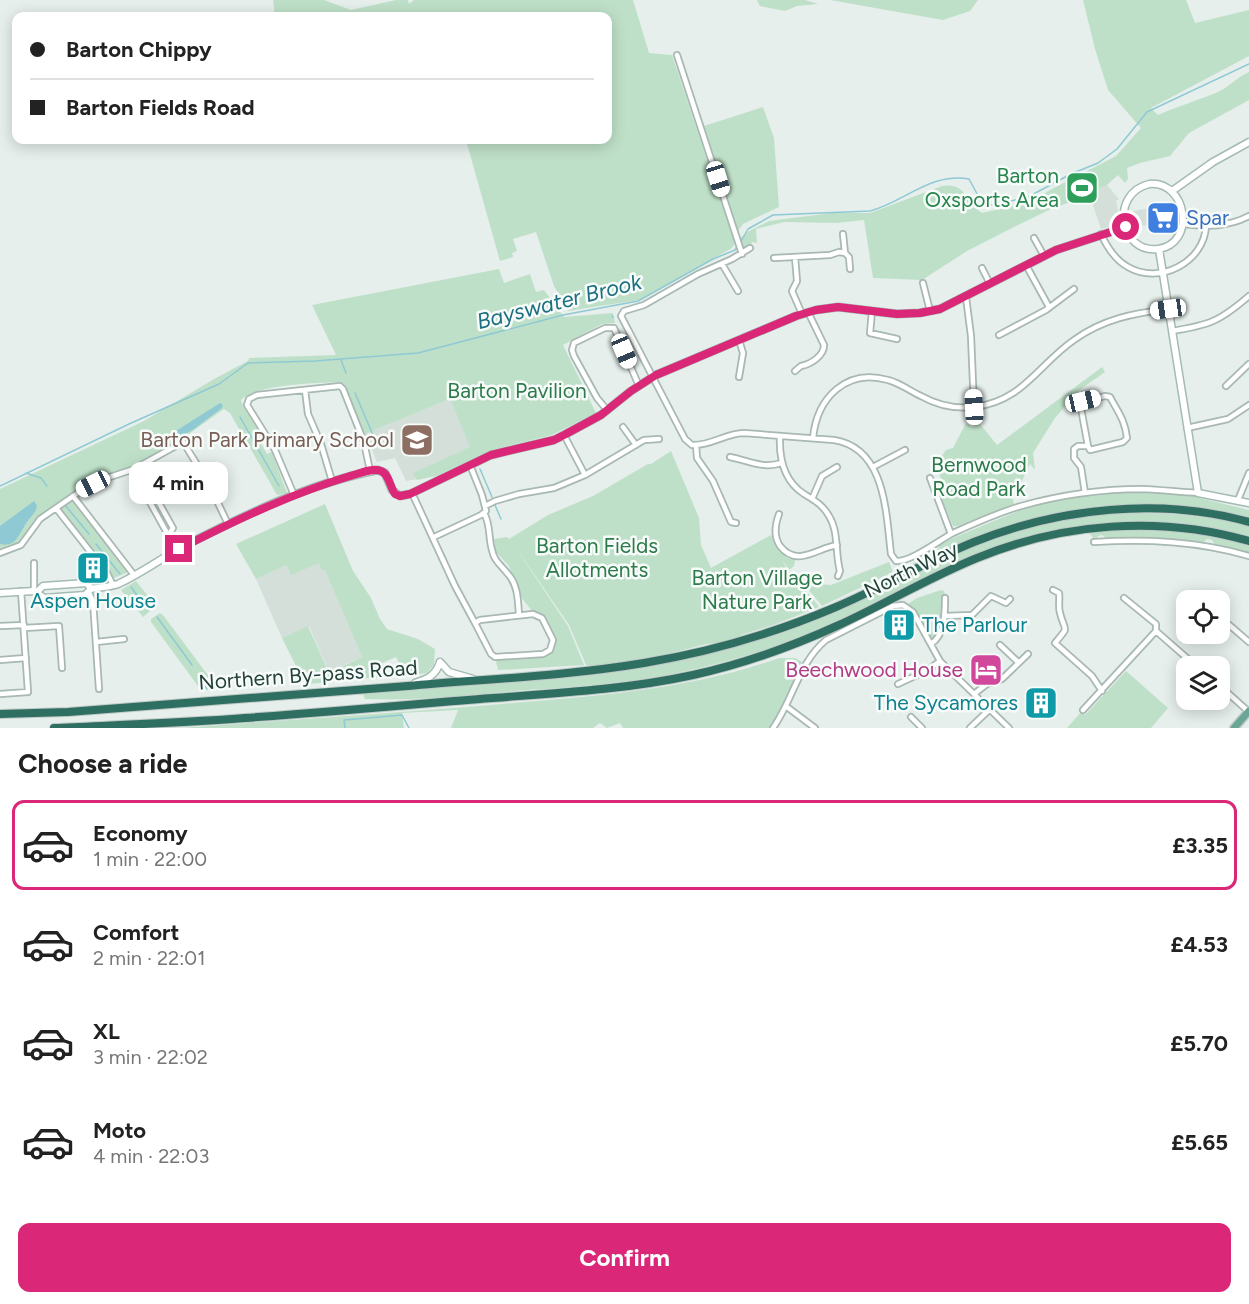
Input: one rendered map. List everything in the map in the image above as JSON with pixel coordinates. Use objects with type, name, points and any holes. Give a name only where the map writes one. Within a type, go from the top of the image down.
[{"type":"highway","name":"North Way","points":[[618,666],[719,647],[770,632],[838,606],[972,543],[1008,530],[1056,518],[1097,512],[1161,510],[1204,513],[1249,522]]},
{"type":"highway","name":"North Way","points":[[595,689],[695,674],[777,650],[836,627],[968,562],[1037,538],[1100,527],[1146,526],[1226,534],[1249,541]]},
{"type":"highway","name":"Northern By-pass Road","points":[[0,714],[68,712],[408,686],[618,666]]},
{"type":"highway","name":"Northern By-pass Road","points":[[54,728],[241,718],[595,689]]},
{"type":"main road","points":[[1234,728],[1249,711]]},
{"type":"street","points":[[677,55],[694,100],[741,251]]},
{"type":"street","points":[[1172,191],[1213,162],[1249,142]]},
{"type":"street","points":[[1154,184],[1172,191],[1179,202],[1183,224],[1177,238],[1159,249],[1149,249],[1138,244],[1130,236],[1126,227],[1124,208],[1132,192],[1142,186],[1154,184]]},
{"type":"street","points":[[1183,224],[1206,226],[1231,223],[1249,216]]},
{"type":"street","points":[[1101,234],[1110,250],[1126,266],[1142,272],[1163,273],[1177,268],[1193,256],[1203,241],[1206,226]]},
{"type":"street","points":[[34,563],[36,592],[39,596],[44,598],[85,595],[90,591],[115,585],[228,524],[294,495],[332,482],[378,470],[385,473],[397,496],[412,493],[491,455],[554,440],[607,410],[652,378],[805,313],[838,307],[902,314],[930,311],[950,305],[1044,256],[1126,227]]},
{"type":"street","points":[[843,234],[850,269]]},
{"type":"street","points":[[1034,238],[1044,256]]},
{"type":"street","points":[[750,248],[644,305],[621,314],[685,439],[696,446],[736,434],[780,435],[847,442],[873,467],[905,450]]},
{"type":"street","points":[[1159,249],[1198,493]]},
{"type":"street","points":[[774,258],[845,253]]},
{"type":"street","points":[[795,257],[797,281],[792,291],[824,345],[824,351],[820,356],[795,371]]},
{"type":"street","points":[[722,264],[729,278],[738,288]]},
{"type":"street","points":[[1026,265],[1049,307]]},
{"type":"street","points":[[982,268],[990,284]]},
{"type":"street","points":[[923,283],[930,311]]},
{"type":"street","points":[[999,335],[1049,307],[1074,289]]},
{"type":"street","points":[[1172,331],[1215,321],[1249,296]]},
{"type":"street","points":[[966,297],[971,336],[974,407]]},
{"type":"street","points":[[813,438],[818,412],[830,396],[845,384],[865,378],[888,380],[940,404],[963,408],[974,407],[998,401],[1023,388],[1066,346],[1088,331],[1127,315],[1168,309]]},
{"type":"street","points":[[872,311],[870,333],[897,339]]},
{"type":"street","points":[[607,410],[597,398],[574,356],[572,346],[574,344],[605,328],[614,328],[639,386]]},
{"type":"street","points":[[739,340],[743,355],[739,377]]},
{"type":"street","points":[[1226,386],[1249,364]]},
{"type":"street","points":[[294,495],[275,450],[247,405],[249,399],[256,395],[337,385],[343,389],[364,442],[370,471]]},
{"type":"street","points":[[305,390],[308,414],[321,444],[332,482]]},
{"type":"street","points":[[1085,493],[1080,464],[1074,458],[1074,448],[1088,446],[1090,450],[1123,442],[1127,438],[1122,415],[1114,408],[1108,396],[1080,403],[1088,446]]},
{"type":"street","points":[[1187,428],[1228,419],[1249,405]]},
{"type":"street","points":[[623,427],[636,445]]},
{"type":"street","points":[[564,435],[585,475]]},
{"type":"street","points":[[780,435],[782,463],[795,487],[813,499],[830,517],[837,544],[840,571],[838,576]]},
{"type":"street","points":[[485,506],[519,494],[554,488],[585,475],[644,440],[659,440]]},
{"type":"street","points":[[0,553],[21,545],[36,523],[73,496],[105,479],[135,469],[183,442],[198,466],[195,473],[209,499]]},
{"type":"street","points":[[696,446],[697,458],[712,481],[732,524]]},
{"type":"street","points":[[730,457],[749,464],[768,466],[782,463]]},
{"type":"street","points":[[470,465],[485,506],[484,513],[489,521],[492,551],[498,564],[508,573],[515,588],[519,615]]},
{"type":"street","points":[[813,499],[822,476],[837,467]]},
{"type":"street","name":"North Way","points":[[873,467],[883,491],[891,554],[896,561],[907,559],[951,534],[1013,508],[1085,493],[1141,489],[1198,493],[1249,503]]},
{"type":"street","points":[[135,469],[166,533],[170,533],[179,549]]},
{"type":"street","points":[[1238,500],[1249,473]]},
{"type":"street","points":[[930,478],[951,534]]},
{"type":"street","points":[[412,493],[455,586],[491,654],[495,657],[543,654],[550,650],[553,640],[542,618],[533,614],[480,620],[475,623]]},
{"type":"street","points":[[73,496],[140,580]]},
{"type":"street","points":[[218,503],[228,524]]},
{"type":"street","points":[[57,508],[120,592]]},
{"type":"street","points":[[434,537],[484,513]]},
{"type":"street","points":[[779,514],[774,522],[777,539],[783,549],[791,555],[802,557],[837,544]]},
{"type":"street","points":[[1094,542],[1150,540],[1193,543],[1249,556]]},
{"type":"street","points":[[0,593],[36,592],[43,586],[87,583],[93,601],[99,689]]},
{"type":"street","points":[[1053,590],[1062,592],[1059,612],[1066,626],[1055,644],[1092,676],[1102,691]]},
{"type":"street","points":[[0,694],[28,692],[21,591]]},
{"type":"street","points":[[945,616],[972,615],[991,596],[1006,603],[1010,599]]},
{"type":"street","points":[[931,644],[940,636],[945,616],[945,598]]},
{"type":"street","points":[[1083,711],[1156,632],[1156,624],[1124,598]]},
{"type":"street","points":[[773,728],[787,707],[817,647],[826,640],[893,606],[906,606],[913,612],[940,661],[1009,728]]},
{"type":"street","points":[[0,626],[59,626],[62,668]]},
{"type":"street","points":[[1230,626],[1249,642]]},
{"type":"street","points":[[1156,632],[1184,656]]},
{"type":"street","points":[[96,642],[124,639]]},
{"type":"street","points":[[1000,645],[1018,662]]},
{"type":"street","points":[[974,694],[987,684],[1002,679],[1028,654]]},
{"type":"street","points":[[0,660],[26,658]]},
{"type":"street","points":[[898,684],[928,670],[940,661]]},
{"type":"street","points":[[408,686],[432,676],[438,670],[440,662],[449,672],[457,676],[478,680]]},
{"type":"street","points":[[1230,695],[1249,711]]},
{"type":"street","points":[[787,707],[815,728]]},
{"type":"street","points":[[970,728],[990,710]]},
{"type":"street","points":[[911,717],[922,728]]},
{"type":"shaded area","points":[[1107,185],[1119,199],[1116,201],[1120,220],[1117,225],[1101,229],[1089,193]]},
{"type":"shaded area","points":[[1171,205],[1174,221],[1135,227],[1133,211]]},
{"type":"shaded area","name":"Barton Park Primary School","points":[[450,399],[475,458],[436,476],[406,481],[395,458],[377,462],[365,434]]},
{"type":"shaded area","points":[[319,563],[325,569],[362,657],[329,672],[309,626],[282,638],[256,579],[287,565]]},
{"type":"green space","points":[[273,0],[324,0],[351,10],[396,0],[408,0],[409,4],[414,0],[633,0],[649,53],[672,55],[735,243],[732,248],[639,300],[568,311],[554,286],[536,232],[513,239],[517,251],[512,253],[513,257],[500,261],[467,144],[612,144],[612,12],[274,12]]},
{"type":"green space","points":[[757,0],[805,0],[818,4],[797,6],[785,11],[760,6]]},
{"type":"green space","points":[[830,0],[978,0],[970,11],[943,20]]},
{"type":"green space","points":[[1083,0],[1186,0],[1195,23],[1249,10],[1249,56],[1151,108],[1158,115],[1216,93],[1249,72],[1249,100],[1189,133],[1170,156],[1127,168],[1128,179],[1125,183],[1118,175],[1090,195],[1051,209],[1012,228],[967,251],[922,280],[873,278],[864,220],[836,223],[784,222],[756,229],[757,243],[753,242],[743,250],[739,239],[769,221],[832,213],[870,213],[942,186],[956,187],[961,190],[982,213],[1017,205],[1029,199],[1036,199],[1116,156],[1141,128],[1108,90]]},
{"type":"green space","points":[[763,107],[774,138],[779,207],[743,224],[738,231],[704,126]]},
{"type":"green space","name":"Barton Pavilion","points":[[499,269],[504,283],[530,274],[536,292],[544,290],[564,317],[613,313],[615,323],[602,324],[563,345],[596,413],[552,435],[492,450],[436,476],[417,480],[413,473],[470,447],[450,399],[365,434],[341,382],[288,385],[260,391],[241,400],[263,438],[259,440],[267,454],[272,452],[287,493],[277,495],[230,413],[224,409],[169,448],[136,464],[100,477],[77,490],[34,521],[22,541],[0,551],[0,489],[144,421],[248,361],[249,358],[336,355],[312,305]]},
{"type":"green space","name":"Bernwood Road Park","points":[[1102,367],[1105,372],[1078,391],[1055,418],[1033,453],[1035,470],[1030,464],[1021,483],[1017,484],[1012,497],[1014,504],[953,526],[937,489],[938,483],[942,480],[935,466],[946,450],[953,448],[966,423],[972,427],[980,424],[997,445]]},
{"type":"green space","points":[[671,451],[699,518],[701,545],[711,568],[771,535],[775,545],[786,555],[785,557],[795,560],[794,566],[789,570],[782,560],[790,573],[819,607],[724,643],[706,644],[649,659],[590,667],[586,665],[569,625],[512,542],[568,626],[584,665],[498,670],[495,657],[543,654],[550,650],[553,640],[542,618],[533,612],[521,597],[509,566],[495,551],[494,539],[507,537],[509,539],[548,515],[593,496]]},
{"type":"green space","points":[[1129,492],[1192,495],[1249,510],[1249,518],[1178,507],[1130,506],[1082,510],[1058,514],[904,572],[902,570],[953,538],[1030,506],[1088,494]]},
{"type":"green space","points":[[71,500],[119,558],[126,573],[114,578],[61,510]]},
{"type":"green space","points":[[325,504],[353,571],[371,598],[387,629],[418,639],[435,649],[434,665],[427,673],[405,676],[396,657],[382,663],[388,677],[339,680],[335,670],[362,657],[325,570],[322,570],[319,563],[291,575],[287,565],[256,579],[236,544]]},
{"type":"green space","points":[[1103,514],[1194,516],[1249,526],[1249,537],[1181,524],[1147,522],[1078,526],[1012,541],[979,553],[817,630],[761,651],[696,669],[630,681],[446,697],[365,699],[363,695],[507,681],[734,646],[972,546],[1016,531],[1061,520]]},
{"type":"green space","points":[[1158,528],[1216,536],[1249,544],[1249,553],[1215,545],[1212,540],[1207,539],[1203,543],[1170,539],[1107,539],[1102,535],[1098,536],[1095,541],[1089,532]]},
{"type":"green space","points":[[889,562],[893,572],[822,606],[803,583],[831,585]]},
{"type":"green space","points":[[136,581],[156,606],[143,617],[121,590]]},
{"type":"green space","points":[[944,591],[946,597],[941,598],[940,626],[933,639],[930,638],[908,604],[917,598]]},
{"type":"green space","points":[[160,613],[216,686],[198,686],[151,622],[151,619]]},
{"type":"green space","points":[[308,626],[333,682],[305,684],[282,638]]},
{"type":"green space","points":[[779,658],[795,658],[802,662],[802,665],[784,706],[769,728],[623,728],[620,723],[607,728],[600,723],[593,728],[451,728],[458,710],[402,713],[404,728],[180,728],[572,698],[642,690],[711,678]]},
{"type":"green space","points":[[1126,671],[1168,708],[1151,728],[1067,728],[1081,712],[1085,715]]},
{"type":"water","points":[[220,403],[223,405],[222,408],[194,429],[172,441],[168,436]]},
{"type":"water","points":[[34,501],[37,506],[36,511],[17,539],[10,544],[0,544],[0,526]]},
{"type":"waterway","name":"Bayswater Brook","points":[[740,243],[748,229],[773,215],[870,211],[942,180],[969,179],[986,206],[1026,198],[1071,174],[1098,163],[1117,149],[1147,112],[1249,64]]},
{"type":"waterway","name":"Bayswater Brook","points":[[0,486],[219,384],[248,363],[315,361],[418,353],[563,315],[638,301],[737,247]]},
{"type":"waterway","points":[[341,360],[346,373]]},
{"type":"waterway","points":[[355,393],[376,442]]},
{"type":"waterway","points":[[240,417],[279,486]]},
{"type":"waterway","points":[[480,469],[492,497]]},
{"type":"waterway","points":[[26,473],[41,478],[47,486]]},
{"type":"waterway","points":[[65,505],[89,534]]},
{"type":"waterway","points":[[495,505],[501,519]]},
{"type":"waterway","points":[[96,544],[120,574]]},
{"type":"waterway","points":[[131,587],[148,610]]},
{"type":"waterway","points":[[157,617],[192,665]]},
{"type":"waterway","points":[[201,680],[207,689]]},
{"type":"waterway","points":[[345,728],[344,720],[402,715],[409,728]]},
{"type":"place","name":"Barton Oxsports Area","points":[[1082,188]]},
{"type":"place","name":"Spar","points":[[1163,218]]},
{"type":"place","name":"Barton Park Primary School","points":[[417,440]]},
{"type":"place","name":"Aspen House","points":[[93,568]]},
{"type":"place","name":"The Parlour","points":[[899,625]]},
{"type":"place","name":"Beechwood House","points":[[986,670]]},
{"type":"place","name":"The Sycamores","points":[[1041,703]]},
{"type":"route","points":[[179,549],[228,524],[303,491],[365,472],[378,470],[385,473],[395,494],[400,496],[410,494],[491,455],[554,440],[601,415],[656,375],[789,318],[816,310],[838,307],[897,314],[940,309],[1056,250],[1126,227]]},
{"type":"park label","name":"Barton Fields Allotments","points":[[597,558]]},
{"type":"park label","name":"Barton Village Nature Park","points":[[757,590]]}]
